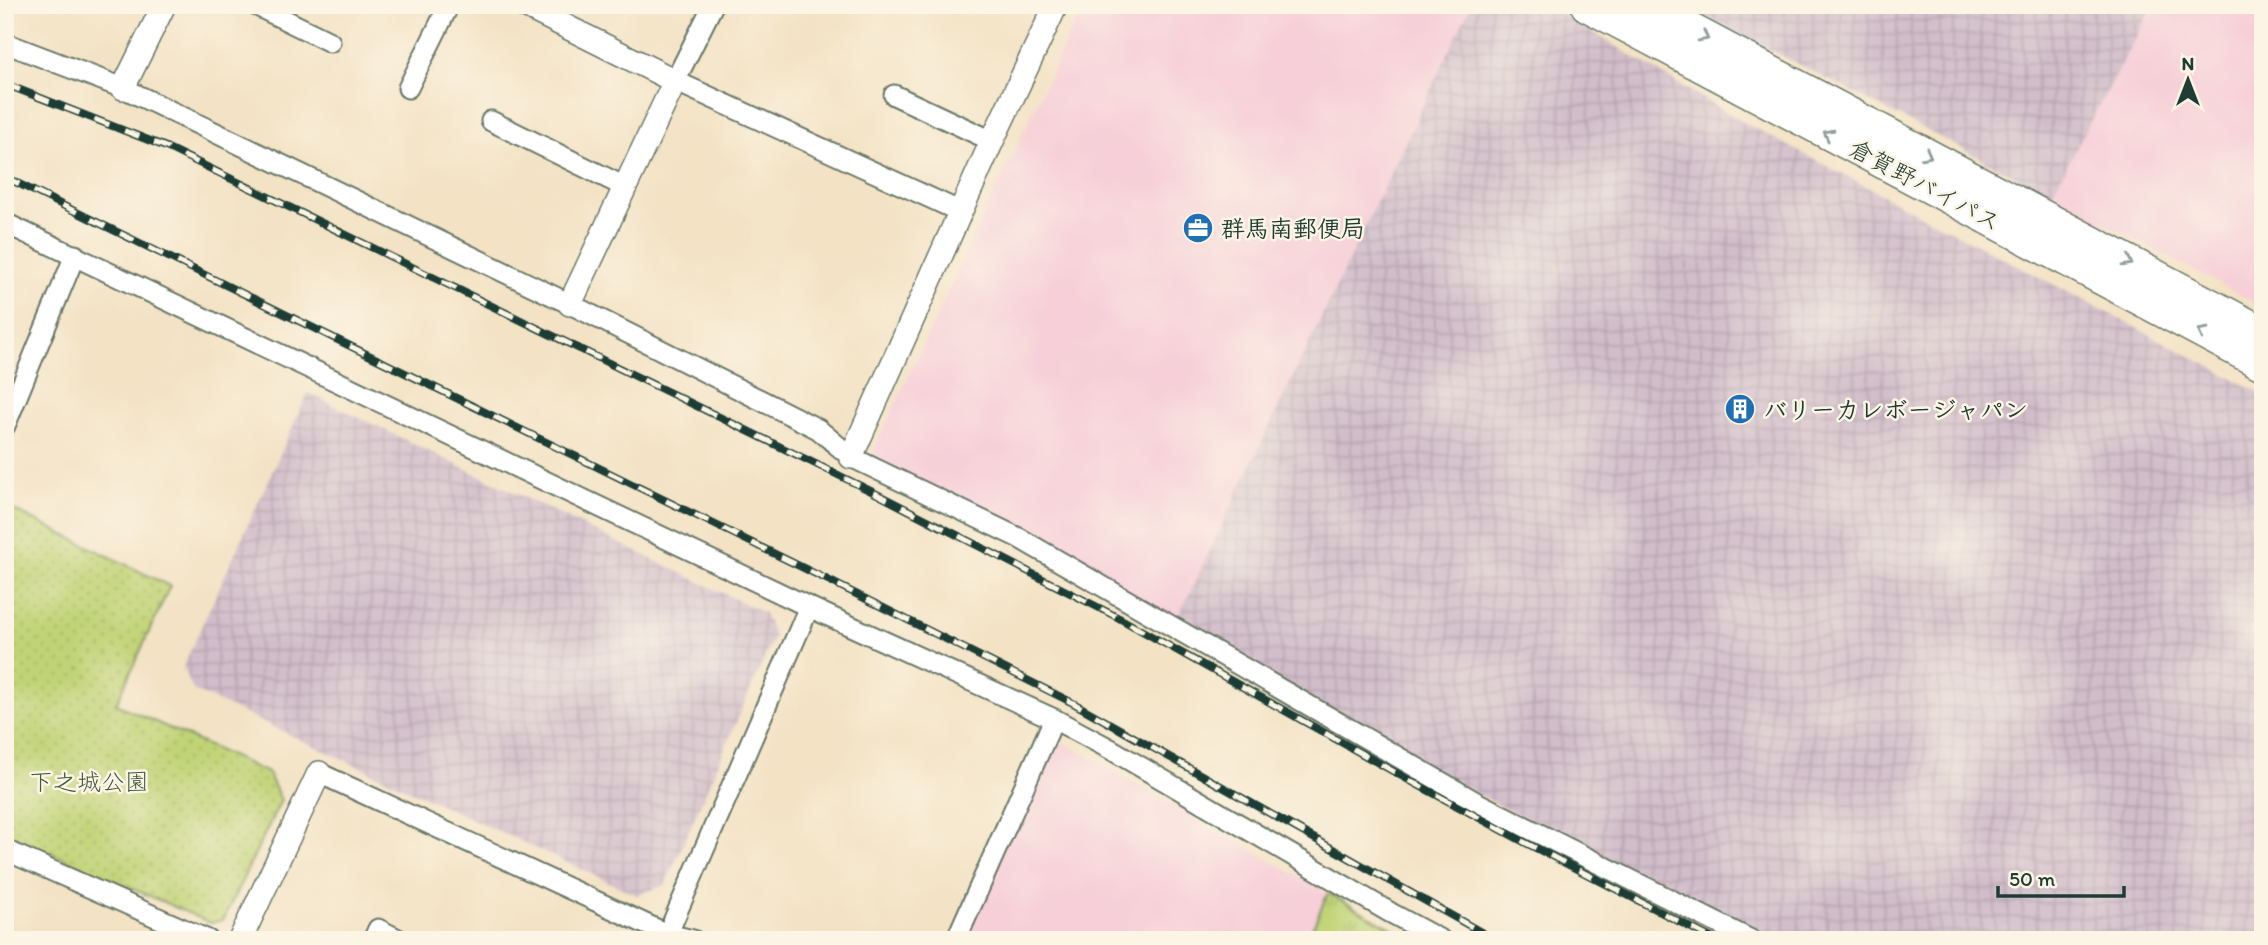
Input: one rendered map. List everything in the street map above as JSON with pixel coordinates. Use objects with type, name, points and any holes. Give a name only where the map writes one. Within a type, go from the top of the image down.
[{"type":"highway","name":"倉賀野バイパス","points":[[1587,5],[2263,364]]},
{"type":"highway","name":"倉賀野バイパス","points":[[1644,5],[2263,333]]},
{"type":"street","points":[[123,88],[164,5]]},
{"type":"street","points":[[255,5],[330,42]]},
{"type":"street","points":[[408,88],[449,5]]},
{"type":"street","points":[[523,5],[675,81],[961,212]]},
{"type":"street","points":[[570,304],[713,5]]},
{"type":"street","points":[[851,457],[992,141],[1056,5]]},
{"type":"street","points":[[5,43],[123,88],[570,304],[818,429],[851,457],[1019,538],[1476,802],[1751,940]]},
{"type":"street","points":[[894,95],[992,141]]},
{"type":"street","points":[[491,121],[625,187]]},
{"type":"street","points":[[5,223],[809,607],[1054,719],[1441,940]]},
{"type":"street","points":[[5,426],[75,255]]},
{"type":"street","points":[[666,937],[809,607]]},
{"type":"street","points":[[956,940],[1054,719]]},
{"type":"street","points":[[240,940],[319,774],[666,937],[692,940]]},
{"type":"street","points":[[5,850],[208,940]]},
{"type":"street","points":[[373,940],[378,929],[400,940]]},
{"type":"shaded area","points":[[1083,5],[1471,5],[1177,619],[870,458]]},
{"type":"shaded area","points":[[1471,5],[1547,5],[1739,120],[2263,394],[2263,940],[1764,940],[1650,885],[1421,764],[1177,619]]},
{"type":"shaded area","points":[[1684,5],[2153,5],[2051,195]]},
{"type":"shaded area","points":[[2153,5],[2263,5],[2263,307],[2051,195]]},
{"type":"shaded area","points":[[308,393],[764,613],[774,636],[665,885],[637,895],[193,690],[183,667]]},
{"type":"shaded area","points":[[1063,742],[1328,893],[1307,940],[965,940],[1051,744]]},
{"type":"green space","name":"下之城公園","points":[[5,506],[170,586],[116,704],[268,773],[281,800],[223,920],[211,923],[5,833]]},
{"type":"green space","points":[[1328,893],[1413,940],[1307,940]]},
{"type":"railway","points":[[5,84],[166,147],[873,492],[1119,618],[1407,779],[1715,940]]},
{"type":"railway","points":[[5,177],[1075,704],[1495,940]]},
{"type":"place","name":"群馬南郵便局","points":[[1198,228]]},
{"type":"place","name":"バリーカレボージャパン","points":[[1740,409]]}]
